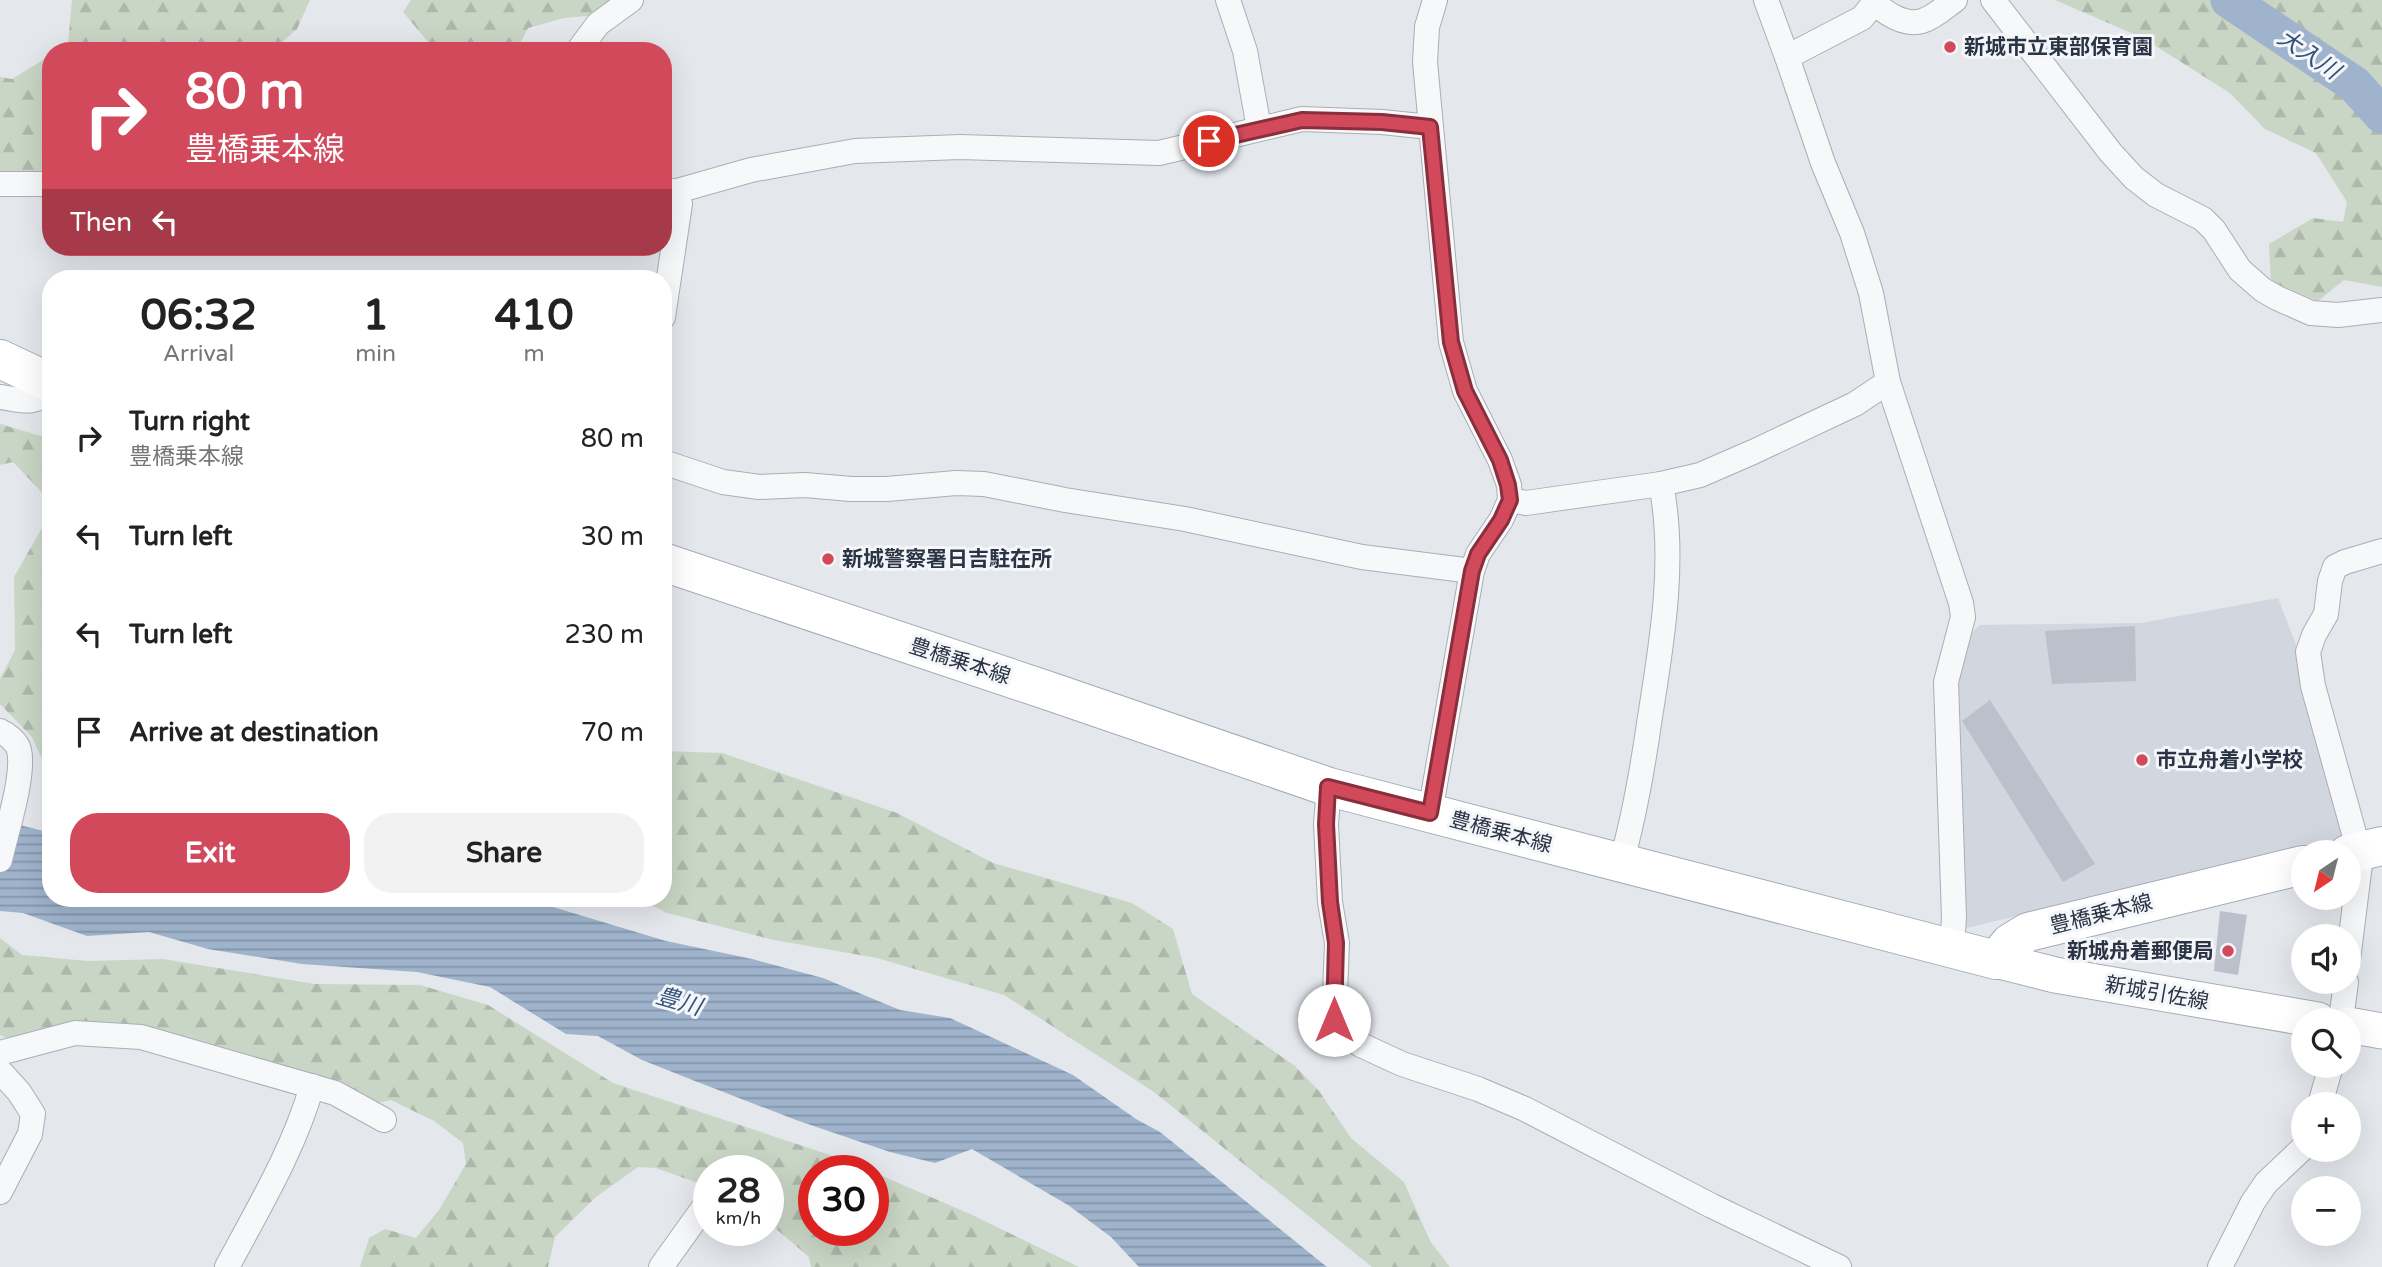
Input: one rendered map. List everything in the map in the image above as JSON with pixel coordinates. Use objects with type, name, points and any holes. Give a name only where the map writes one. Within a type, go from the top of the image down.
[{"type":"main road","points":[[0,359],[42,380]]},
{"type":"main road","name":"豊橋乗本線","points":[[672,565],[1328,787],[1996,960],[2010,943],[2028,932],[2291,868]]},
{"type":"main road","name":"新城引佐線","points":[[1996,960],[2055,975],[2291,1015]]},
{"type":"main road","points":[[2361,1027],[2382,1031]]},
{"type":"street","points":[[585,42],[598,24],[631,0]]},
{"type":"street","points":[[1228,0],[1245,51],[1259,128]]},
{"type":"street","points":[[1430,813],[1472,571],[1478,554],[1501,520],[1510,500],[1500,460],[1465,391],[1451,342],[1426,62],[1427,27],[1435,0]]},
{"type":"street","points":[[1766,0],[1823,163],[1852,233],[1871,293],[1888,382],[1961,603],[1963,617],[1946,682],[1954,917],[1952,949]]},
{"type":"street","points":[[1787,57],[1862,18],[1874,1],[1889,14],[1910,22],[1924,21],[1955,0]]},
{"type":"street","points":[[1993,0],[2110,153],[2134,178],[2156,195],[2203,219],[2214,230],[2240,270],[2263,290],[2311,313],[2338,315],[2382,310]]},
{"type":"street","points":[[672,191],[751,170],[855,151],[960,148],[1159,153],[1302,120],[1382,122],[1430,127]]},
{"type":"street","points":[[0,184],[42,184]]},
{"type":"street","points":[[670,270],[680,204],[672,197]]},
{"type":"street","points":[[1510,500],[1526,503],[1661,484],[1700,475],[1855,404],[1888,382]]},
{"type":"street","points":[[0,397],[33,401],[42,397]]},
{"type":"street","points":[[672,465],[723,482],[759,487],[805,485],[875,489],[956,482],[984,484],[1185,519],[1362,557],[1472,571]]},
{"type":"street","points":[[1621,863],[1641,775],[1658,666],[1666,583],[1667,516],[1661,484]]},
{"type":"street","points":[[2353,924],[2363,850],[2313,686],[2308,652],[2326,614],[2330,581],[2335,568],[2345,562],[2382,551]]},
{"type":"street","points":[[0,731],[19,747],[21,768],[0,860]]},
{"type":"street","points":[[1328,787],[1326,824],[1330,902],[1336,943],[1334,1020],[1342,1032],[1361,1045],[1402,1064],[1478,1089],[1525,1109],[1712,1206],[1839,1267]]},
{"type":"street","points":[[0,1053],[75,1033],[141,1037],[335,1093],[384,1120]]},
{"type":"street","points":[[0,1071],[19,1092],[33,1114],[30,1134],[0,1192]]},
{"type":"street","points":[[227,1267],[271,1184],[306,1108],[312,1086]]},
{"type":"street","points":[[2220,1267],[2253,1202],[2266,1183],[2291,1159]]},
{"type":"street","points":[[661,1267],[693,1222]]},
{"type":"shaded area","name":"市立舟着小学校","points":[[2278,598],[2301,658],[2345,839],[2291,840],[2291,852],[1962,929],[1957,682],[1967,637],[1980,625],[2141,623]]},
{"type":"green space","points":[[72,0],[310,0],[297,29],[282,42],[68,42]]},
{"type":"green space","points":[[411,0],[625,0],[587,16],[564,18],[528,28],[521,42],[428,42],[403,12]]},
{"type":"green space","points":[[2055,0],[2382,0],[2382,287],[2344,280],[2318,301],[2271,282],[2269,244],[2313,218],[2343,222],[2347,202],[2316,153],[2265,129],[2230,93],[2143,38]]},
{"type":"green space","points":[[42,61],[42,178],[0,178],[0,77],[12,79]]},
{"type":"green space","points":[[0,424],[42,436],[42,493],[13,462],[0,465]]},
{"type":"green space","points":[[42,528],[42,759],[32,737],[0,704],[0,679],[15,650],[14,577]]},
{"type":"green space","points":[[672,751],[722,753],[897,813],[993,863],[1132,903],[1173,929],[1192,994],[1295,1066],[1319,1091],[1351,1138],[1404,1182],[1430,1241],[1450,1267],[1372,1267],[1154,1092],[1004,995],[877,958],[774,940],[667,913],[655,907],[672,907]]},
{"type":"green space","points":[[0,938],[22,955],[88,961],[163,959],[315,984],[420,985],[488,1005],[613,1083],[830,1155],[798,1155],[798,1246],[889,1246],[889,1179],[970,1214],[1079,1267],[811,1267],[809,1257],[784,1236],[784,1155],[693,1155],[693,1181],[656,1168],[638,1167],[596,1197],[555,1237],[548,1267],[360,1267],[369,1238],[385,1229],[416,1238],[439,1210],[466,1164],[463,1143],[434,1121],[391,1100],[377,1103],[200,1048],[15,1042],[0,1035]]},
{"type":"water","name":"豊川","points":[[0,820],[42,831],[42,907],[553,907],[666,941],[752,959],[823,978],[900,1010],[950,1018],[1073,1075],[1136,1119],[1160,1132],[1327,1267],[1139,1267],[1111,1237],[1068,1205],[972,1149],[935,1163],[890,1152],[796,1120],[642,1060],[598,1036],[566,1034],[490,987],[417,972],[302,964],[208,949],[149,932],[87,936],[23,913],[0,911]]},
{"type":"building","points":[[2135,626],[2136,681],[2052,684],[2045,631]]},
{"type":"building","points":[[1990,700],[2095,864],[2063,882],[1962,721]]},
{"type":"building","points":[[2220,911],[2247,915],[2238,975],[2214,971]]},
{"type":"waterway","name":"大入川","points":[[2229,0],[2354,84],[2382,115]]},
{"type":"place","name":"新城市立東部保育園","points":[[1950,47]]},
{"type":"place","name":"新城警察署日吉駐在所","points":[[828,559]]},
{"type":"place","name":"市立舟着小学校","points":[[2142,760]]},
{"type":"place","name":"新城舟着郵便局","points":[[2228,951]]},
{"type":"route","points":[[1209,141],[1302,120],[1382,122],[1430,127],[1451,342],[1465,391],[1500,460],[1508,485],[1510,500],[1501,520],[1478,554],[1472,571],[1430,813],[1328,787],[1326,824],[1330,902],[1336,943],[1334,1020]]}]
